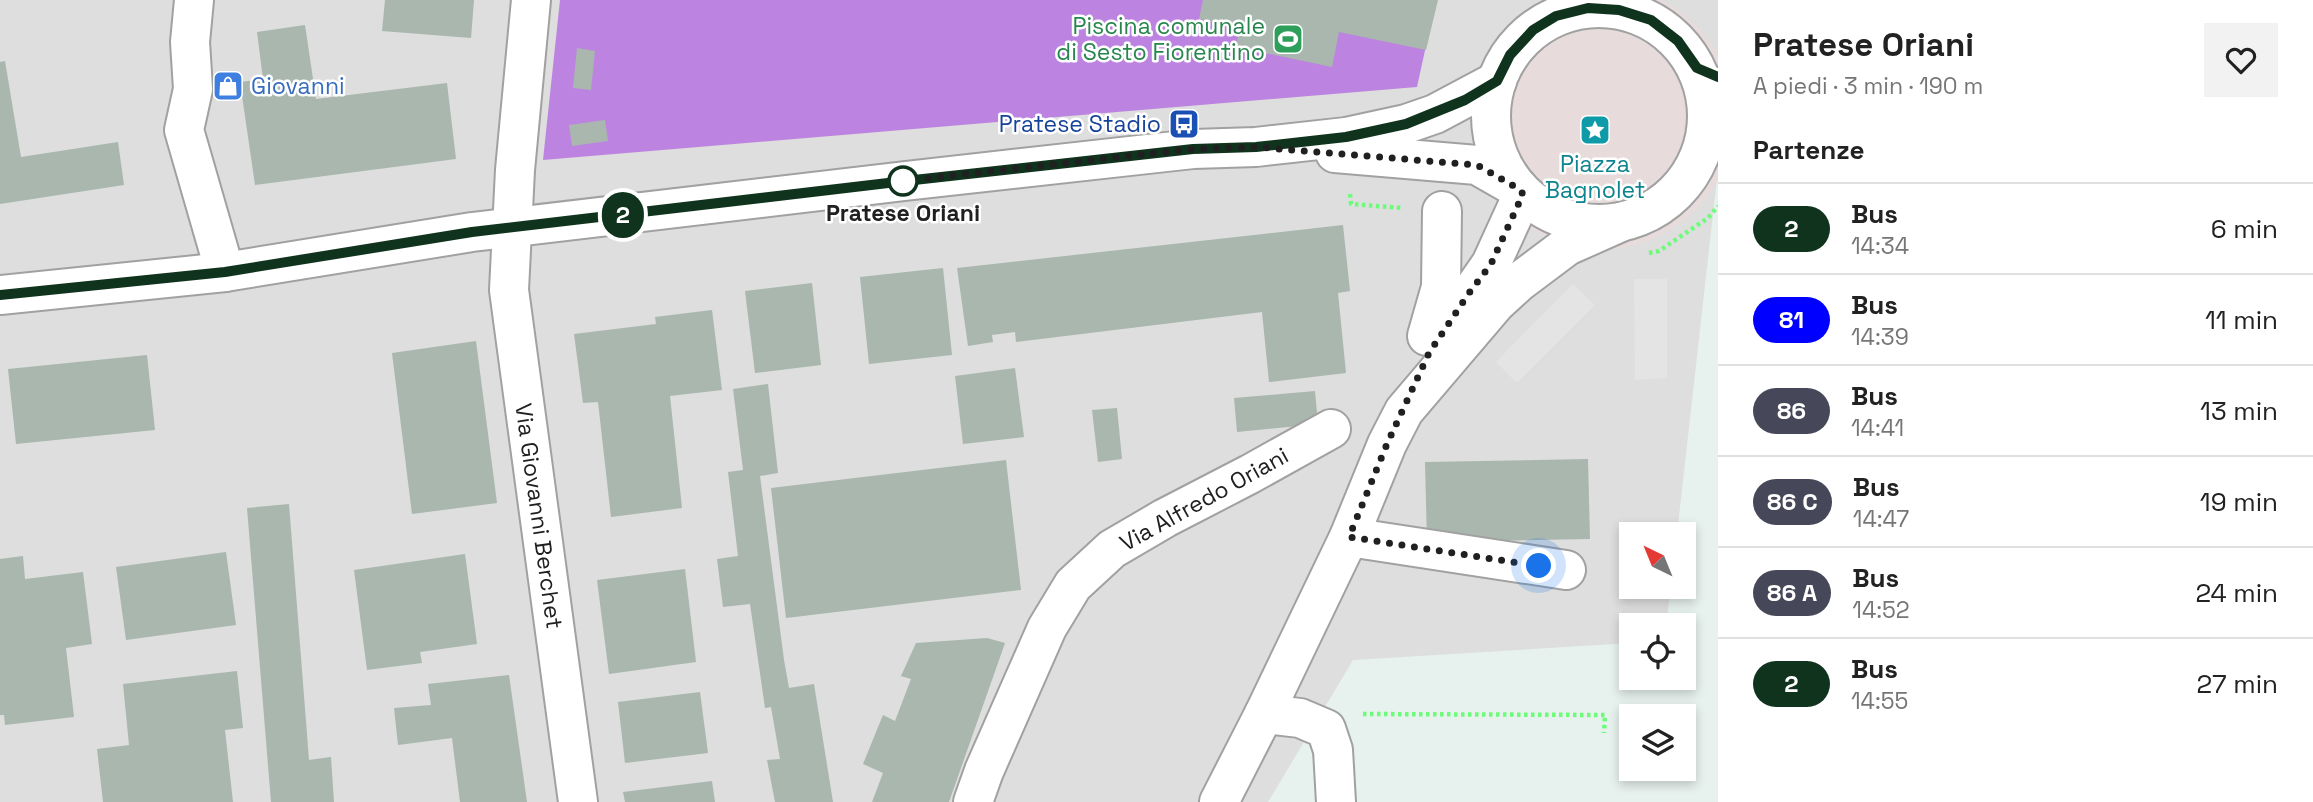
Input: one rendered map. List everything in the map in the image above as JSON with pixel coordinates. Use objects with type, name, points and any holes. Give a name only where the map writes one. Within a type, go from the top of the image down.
[{"type":"street","points":[[194,0],[190,42],[193,89],[184,130],[225,272]]},
{"type":"street","name":"Via Giovanni Berchet","points":[[531,0],[510,229],[509,290],[578,802]]},
{"type":"street","points":[[1656,0],[1658,7],[1699,64],[1707,106],[1706,139],[1691,174],[1667,200]]},
{"type":"street","points":[[1521,191],[1503,166],[1494,142],[1492,102],[1497,81],[1510,55],[1533,30],[1556,16],[1578,10],[1607,8],[1634,13],[1658,24],[1699,64]]},
{"type":"street","points":[[0,295],[225,272],[472,232],[1166,152],[1256,147],[1346,137],[1406,124],[1445,109],[1497,81]]},
{"type":"street","points":[[1256,147],[1477,165],[1521,191],[1545,210],[1563,218],[1592,224],[1621,222]]},
{"type":"street","points":[[1407,405],[1496,303],[1519,282],[1567,246],[1653,210],[1718,156]]},
{"type":"street","points":[[1219,802],[1349,537],[1392,432],[1407,405],[1429,353],[1491,264],[1521,191]]},
{"type":"street","points":[[1407,405],[1441,287],[1442,212]]},
{"type":"street","name":"Via Alfredo Oriani","points":[[973,802],[1047,628],[1073,585],[1112,549],[1331,429]]},
{"type":"street","points":[[1349,537],[1566,570]]},
{"type":"street","points":[[1264,714],[1300,718],[1326,729],[1333,750],[1336,802]]},
{"type":"path","points":[[1326,729],[1346,714],[1605,715],[1604,733]]},
{"type":"shaded area","points":[[0,0],[1718,0],[1718,169],[1678,522],[1619,522],[1619,599],[1669,599],[1668,613],[1619,613],[1619,644],[1353,660],[1268,802],[0,802]]},
{"type":"shaded area","points":[[560,0],[1436,0],[1417,87],[543,160]]},
{"type":"shaded area","name":"Piazza Bagnolet","points":[[1544,0],[1660,0],[1676,8],[1697,26],[1714,48],[1718,56],[1718,181],[1704,201],[1684,221],[1662,235],[1637,245],[1610,250],[1583,248],[1557,241],[1533,230],[1511,214],[1481,169],[1473,143],[1471,116],[1475,88],[1484,61],[1498,37],[1518,17]]},
{"type":"shaded area","points":[[1634,279],[1667,279],[1667,378],[1635,380]]},
{"type":"shaded area","points":[[1573,284],[1595,305],[1517,383],[1496,362]]},
{"type":"building","points":[[385,0],[474,0],[471,38],[382,31]]},
{"type":"building","name":"Piscina comunale di Sesto Fiorentino","points":[[1203,0],[1438,0],[1426,50],[1339,32],[1332,67],[1236,47],[1240,28],[1199,19]]},
{"type":"building","points":[[305,25],[316,99],[447,83],[456,159],[255,185],[240,82],[263,79],[257,32]]},
{"type":"building","points":[[577,48],[595,51],[591,90],[573,88]]},
{"type":"building","points":[[5,61],[21,157],[118,142],[124,185],[0,204],[0,62]]},
{"type":"building","points":[[605,120],[608,141],[572,146],[569,125]]},
{"type":"building","points":[[1343,225],[1350,291],[1338,293],[1346,373],[1269,382],[1262,312],[1016,342],[1015,332],[992,335],[993,342],[968,346],[957,268]]},
{"type":"building","points":[[943,268],[952,355],[869,364],[860,277]]},
{"type":"building","points":[[812,283],[821,365],[755,373],[745,291]]},
{"type":"building","points":[[712,310],[722,390],[670,396],[682,508],[611,517],[598,402],[583,403],[574,334],[656,324],[655,317]]},
{"type":"building","points":[[476,341],[497,503],[412,514],[392,353]]},
{"type":"building","points":[[147,355],[155,430],[16,444],[8,369]]},
{"type":"building","points":[[1015,368],[1024,437],[963,444],[955,376]]},
{"type":"building","points":[[768,384],[778,473],[760,476],[784,660],[789,688],[814,684],[833,802],[775,802],[767,760],[780,759],[771,707],[765,708],[750,604],[723,607],[717,559],[738,556],[728,472],[743,470],[733,389]]},
{"type":"building","points":[[1315,391],[1318,424],[1237,432],[1234,398]]},
{"type":"building","points":[[1117,408],[1122,459],[1098,462],[1092,410]]},
{"type":"building","points":[[1588,459],[1590,539],[1427,542],[1425,462]]},
{"type":"building","points":[[1006,460],[1021,590],[786,618],[771,488]]},
{"type":"building","points":[[289,504],[309,760],[331,757],[334,802],[271,802],[247,508]]},
{"type":"building","points":[[226,552],[236,625],[126,640],[116,567]]},
{"type":"building","points":[[465,554],[477,644],[420,652],[422,663],[367,670],[354,570]]},
{"type":"building","points":[[23,556],[25,579],[83,572],[92,644],[66,648],[74,717],[5,725],[4,715],[0,715],[0,559]]},
{"type":"building","points":[[685,569],[696,662],[609,674],[597,580]]},
{"type":"building","points":[[987,638],[1005,643],[949,802],[872,802],[883,773],[863,764],[883,715],[895,721],[911,679],[901,676],[916,643]]},
{"type":"building","points":[[237,671],[243,728],[225,730],[233,802],[103,802],[97,749],[129,745],[123,684]]},
{"type":"building","points":[[509,675],[527,802],[460,802],[452,738],[398,745],[394,708],[431,705],[428,684]]},
{"type":"building","points":[[700,692],[708,753],[625,763],[618,702]]},
{"type":"building","points":[[712,781],[715,802],[625,802],[623,792]]},
{"type":"bus line","name":"2","points":[[0,295],[225,272],[472,232],[905,181],[1193,149],[1256,147],[1346,137],[1406,124],[1465,100],[1497,81],[1510,55],[1533,30],[1556,16],[1588,8],[1619,10],[1651,20],[1683,46],[1697,68],[1718,77]]},
{"type":"place","name":"Piscina comunale di Sesto Fiorentino","points":[[1288,39]]},
{"type":"place","name":"Giovanni","points":[[228,86]]},
{"type":"place","name":"Pratese Stadio","points":[[1184,124]]},
{"type":"place","name":"Piazza Bagnolet","points":[[1595,130]]},
{"type":"place","name":"Pratese Oriani","points":[[903,181]]},
{"type":"route","points":[[903,181],[1193,149],[1256,147],[1477,165],[1519,189],[1523,194],[1491,264],[1429,353],[1405,411],[1387,444],[1349,537],[1539,566]]}]
